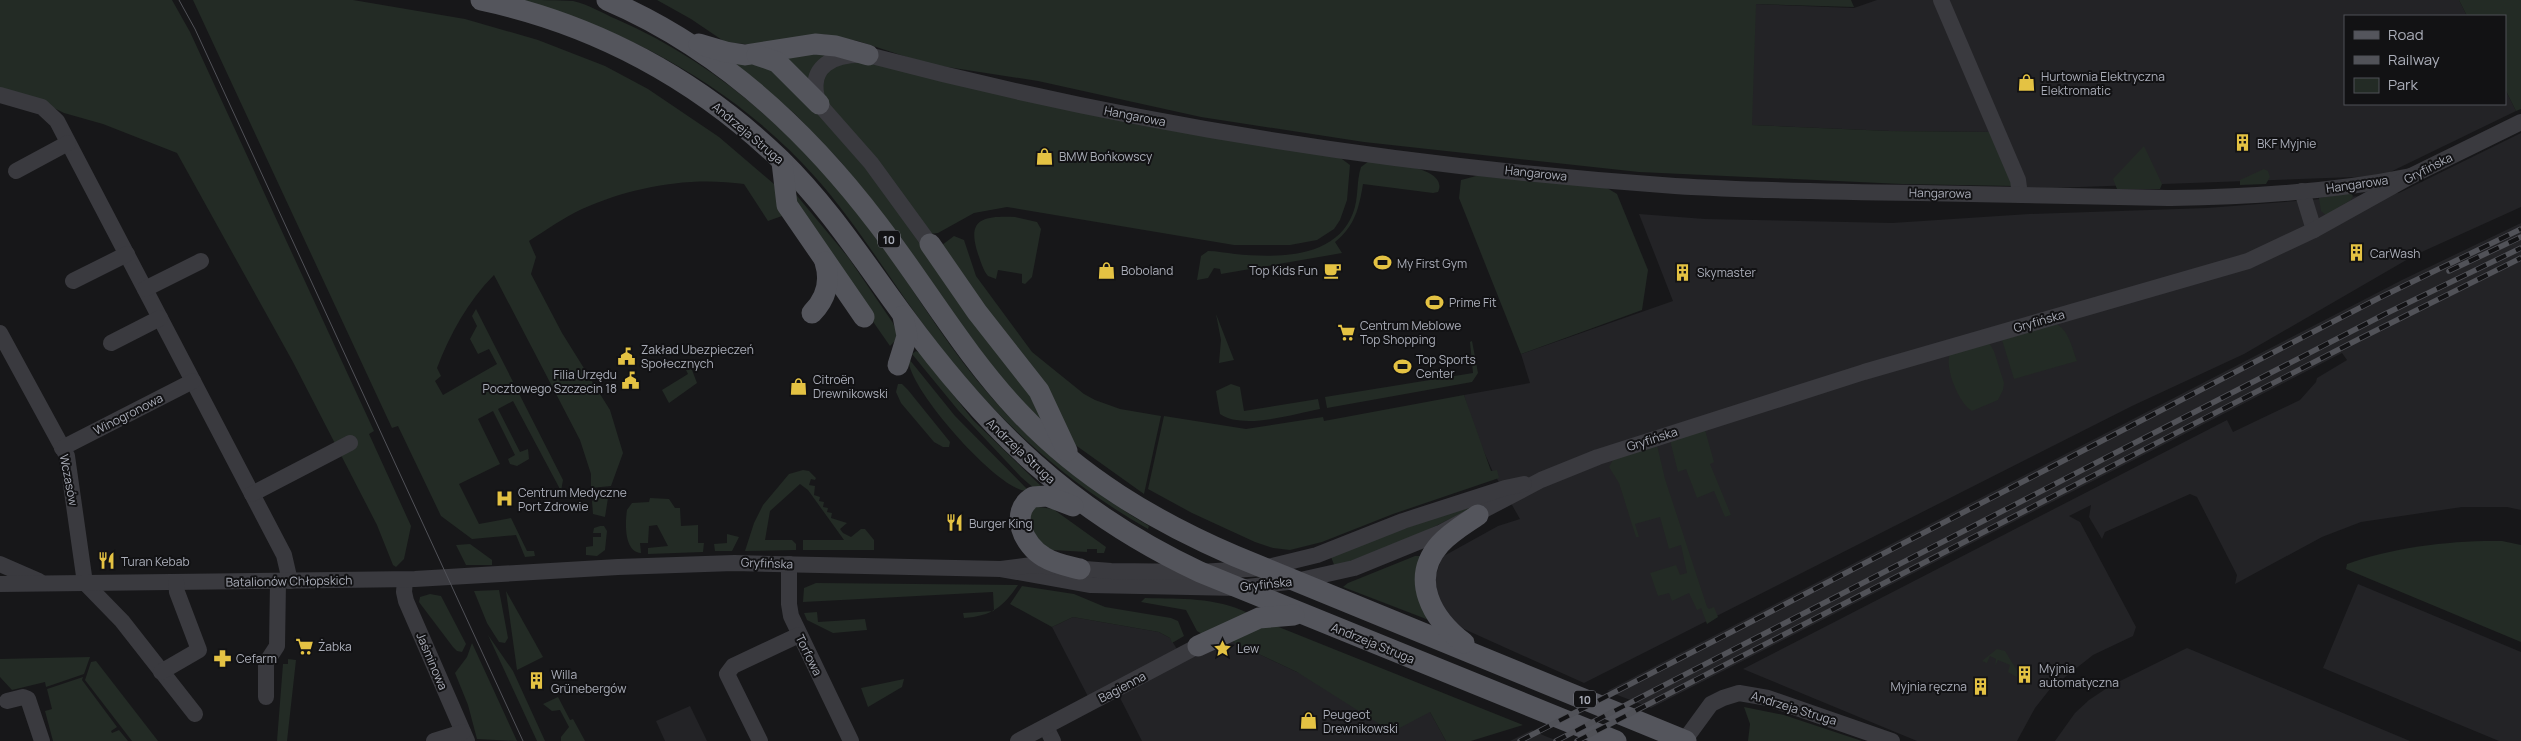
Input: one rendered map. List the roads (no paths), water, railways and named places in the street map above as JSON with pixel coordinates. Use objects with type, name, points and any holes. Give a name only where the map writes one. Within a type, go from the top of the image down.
[{"type":"main road","name":"Andrzeja Struga","points":[[481,0],[535,14],[613,42],[658,67],[728,114],[782,162],[849,237],[903,316],[967,397],[1013,446],[1067,493],[1135,539],[1200,572],[1238,588],[1616,741]]},
{"type":"main road","name":"10","points":[[607,0],[678,36]]},
{"type":"main road","name":"Andrzeja Struga","points":[[678,36],[742,80],[804,137],[852,189],[880,225],[966,349],[990,380],[1038,431],[1077,465],[1126,501],[1167,524],[1264,568],[1485,657],[1685,741]]},
{"type":"main road","points":[[678,36],[726,52],[754,55],[777,62],[819,104]]},
{"type":"main road","points":[[754,55],[815,44],[836,46],[868,55]]},
{"type":"main road","points":[[782,162],[787,205],[864,317]]},
{"type":"main road","points":[[930,244],[977,312],[1039,391],[1063,446],[1077,465]]},
{"type":"main road","points":[[812,313],[822,302],[827,288],[828,274],[825,261]]},
{"type":"main road","points":[[898,365],[907,336],[903,316]]},
{"type":"main road","points":[[1080,569],[1045,558],[1028,543],[1022,532],[1020,519],[1022,509],[1030,499],[1042,495],[1057,498],[1135,539]]},
{"type":"main road","points":[[1478,515],[1452,533],[1434,551],[1428,565],[1425,586],[1429,605],[1436,616],[1461,641],[1485,657]]},
{"type":"main road","points":[[1198,646],[1262,616],[1290,614],[1312,619]]},
{"type":"street","points":[[1941,0],[2018,180],[2020,195]]},
{"type":"street","name":"Hangarowa","points":[[819,104],[815,92],[817,76],[826,63],[840,56],[868,55],[1052,101],[1232,134],[1406,160],[1678,186],[2184,198],[2302,191],[2377,183],[2411,176]]},
{"type":"street","points":[[0,95],[27,101],[51,113],[127,254],[287,562],[277,646],[266,663],[266,697]]},
{"type":"street","points":[[819,104],[872,163],[930,244]]},
{"type":"street","name":"Gryfińska","points":[[534,573],[674,564],[749,562],[1001,569],[1091,585],[1238,588],[1296,581],[1333,574],[1372,562],[1478,515],[1541,480],[1598,457],[1864,372],[2229,267],[2267,254],[2411,176],[2521,122]]},
{"type":"street","points":[[16,171],[68,143]]},
{"type":"street","points":[[2302,191],[2314,230]]},
{"type":"street","points":[[74,281],[127,254]]},
{"type":"street","points":[[145,289],[201,261]]},
{"type":"street","points":[[112,343],[160,318]]},
{"type":"street","name":"Wczasów","points":[[0,333],[62,448],[68,464],[85,583]]},
{"type":"street","name":"Winogronowa","points":[[62,448],[193,381]]},
{"type":"street","points":[[252,494],[350,443]]},
{"type":"street","name":"Gryfińska","points":[[1001,569],[1032,564],[1080,569],[1200,572],[1264,568],[1317,555],[1434,511],[1505,488],[1541,480]]},
{"type":"street","name":"Batalionów Chłopskich","points":[[0,564],[43,583]]},
{"type":"street","name":"Torfowa","points":[[789,564],[789,604],[799,635],[851,741]]},
{"type":"street","name":"Batalionów Chłopskich","points":[[0,584],[405,580],[534,573]]},
{"type":"street","name":"Jaśminowa","points":[[405,580],[404,592],[406,601],[465,737]]},
{"type":"street","points":[[161,672],[199,650],[177,592],[176,582]]},
{"type":"street","points":[[85,583],[122,621],[195,714]]},
{"type":"street","points":[[760,741],[727,674],[733,666],[799,635]]},
{"type":"street","name":"Bagienna","points":[[1018,741],[1049,734],[1198,646]]},
{"type":"street","name":"Andrzeja Struga","points":[[1685,741],[1707,708],[1730,695],[1747,694],[1768,698],[1892,741]]},
{"type":"street","points":[[7,701],[23,697],[28,699],[42,741]]},
{"type":"street","points":[[434,741],[465,737]]},
{"type":"tram line","points":[[179,0],[195,29],[523,741]]},
{"type":"railway","points":[[1520,741],[2379,298],[2521,229]]},
{"type":"railway","points":[[2449,271],[2521,237]]},
{"type":"railway","points":[[1556,741],[2385,314],[2521,248]]},
{"type":"railway","points":[[1577,741],[2359,339],[2521,258]]},
{"type":"place","name":"Hurtownia Elektryczna Elektromatic","points":[[2027,83]]},
{"type":"place","name":"BKF Myjnie","points":[[2243,143]]},
{"type":"place","name":"BMW Bońkowscy","points":[[1045,156]]},
{"type":"place","name":"CarWash","points":[[2356,253]]},
{"type":"place","name":"My First Gym","points":[[1383,263]]},
{"type":"place","name":"Boboland","points":[[1107,270]]},
{"type":"place","name":"Top Kids Fun","points":[[1332,270]]},
{"type":"place","name":"Skymaster","points":[[1683,272]]},
{"type":"place","name":"Prime Fit","points":[[1435,302]]},
{"type":"place","name":"Centrum Meblowe Top Shopping","points":[[1346,332]]},
{"type":"place","name":"Zakład Ubezpieczeń Społecznych","points":[[627,356]]},
{"type":"place","name":"Top Sports Center","points":[[1402,366]]},
{"type":"place","name":"Filia Urzędu Pocztowego Szczecin 18","points":[[631,381]]},
{"type":"place","name":"Citroën Drewnikowski","points":[[799,386]]},
{"type":"place","name":"Centrum Medyczne Port Zdrowie","points":[[504,499]]},
{"type":"place","name":"Burger King","points":[[955,523]]},
{"type":"place","name":"Turan Kebab","points":[[107,561]]},
{"type":"place","name":"Żabka","points":[[304,646]]},
{"type":"place","name":"Lew","points":[[1223,648]]},
{"type":"place","name":"Cefarm","points":[[222,658]]},
{"type":"place","name":"Myjnia automatyczna","points":[[2025,675]]},
{"type":"place","name":"Willa Grünebergów","points":[[537,681]]},
{"type":"place","name":"Myjnia ręczna","points":[[1981,686]]},
{"type":"place","name":"Peugeot Drewnikowski","points":[[1309,721]]}]
